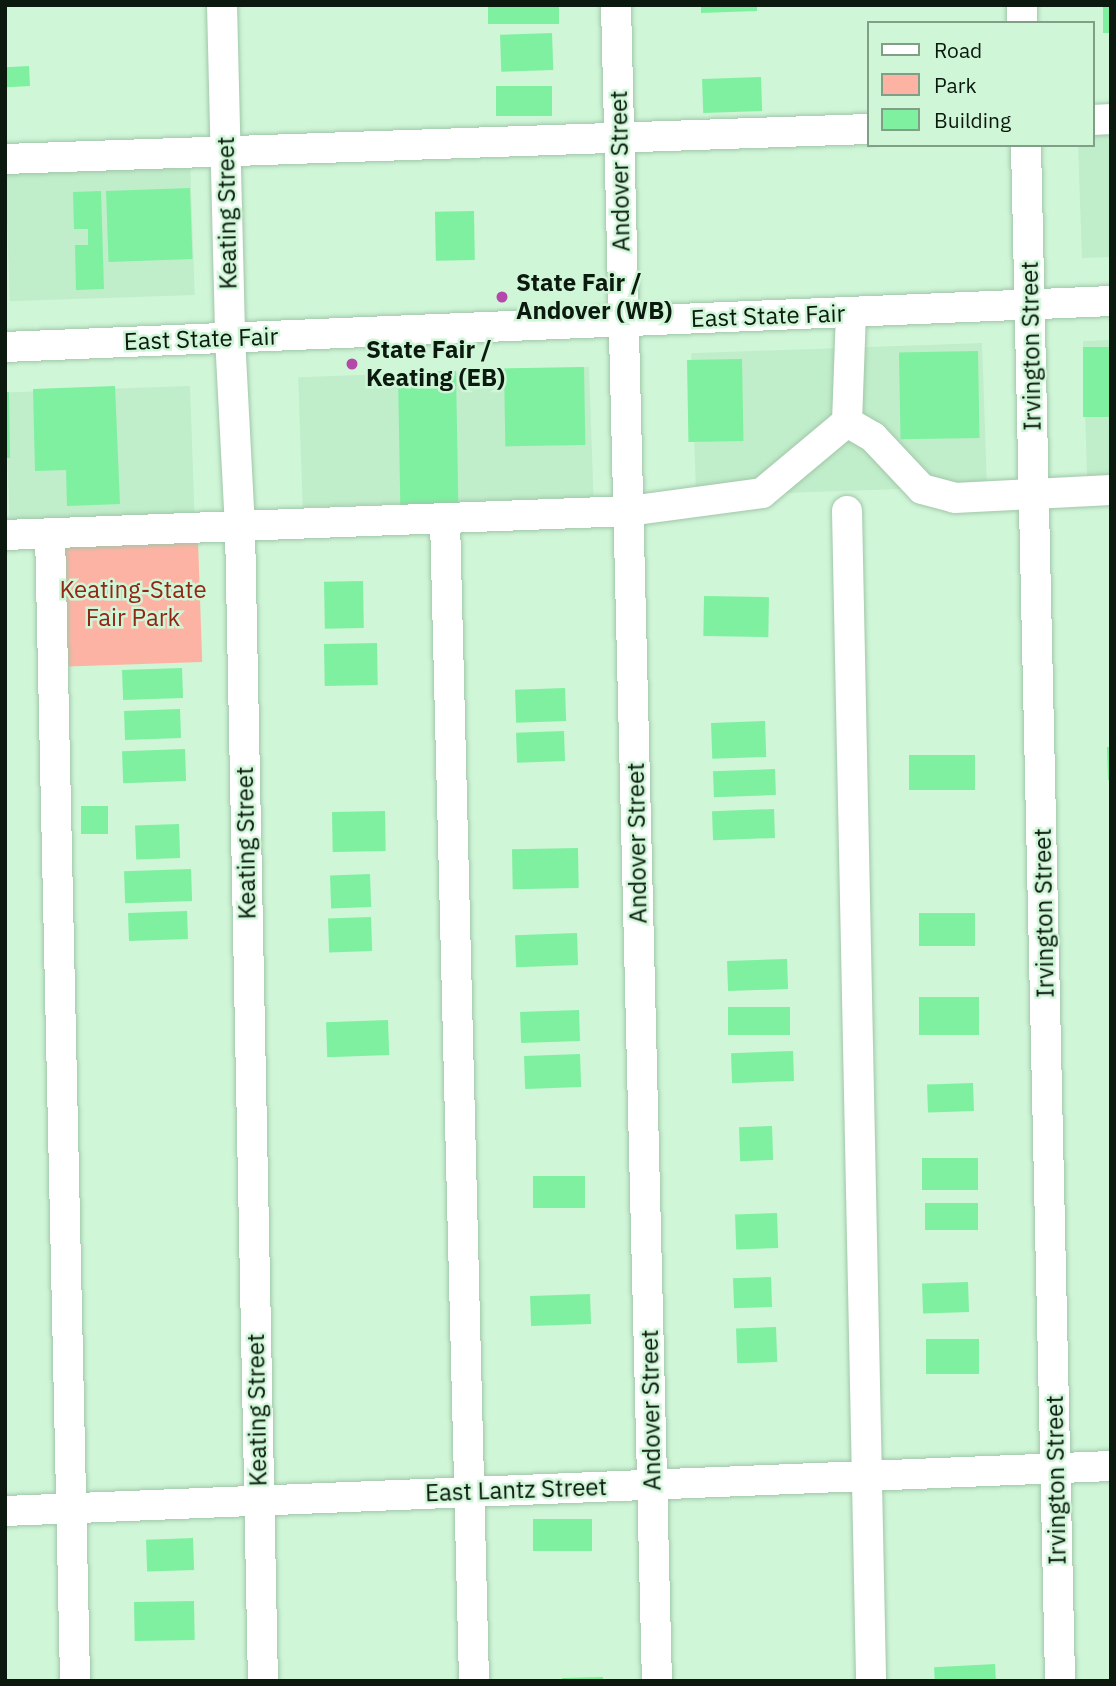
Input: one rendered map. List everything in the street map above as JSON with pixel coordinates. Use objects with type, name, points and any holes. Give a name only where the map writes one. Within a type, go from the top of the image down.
[{"type":"street","name":"Keating Street","points":[[222,5],[230,337],[240,528],[263,1681]]},
{"type":"street","name":"Andover Street","points":[[616,5],[657,1681]]},
{"type":"street","points":[[5,159],[867,129]]},
{"type":"street","name":"Irvington Street","points":[[1026,147],[1060,1681]]},
{"type":"street","name":"East State Fair","points":[[5,347],[1111,301]]},
{"type":"street","points":[[5,535],[629,511],[762,493],[848,422],[851,312]]},
{"type":"street","points":[[848,422],[873,437],[922,489],[955,498],[1111,490]]},
{"type":"street","points":[[847,511],[871,1681]]},
{"type":"street","points":[[445,519],[474,1681]]},
{"type":"street","points":[[50,533],[75,1681]]},
{"type":"street","name":"East Lantz Street","points":[[5,1511],[1111,1466]]},
{"type":"shaded area","points":[[1111,128],[1111,257],[1082,258],[1078,147],[1095,147],[1095,129]]},
{"type":"shaded area","points":[[190,159],[195,295],[10,301],[5,165]]},
{"type":"shaded area","points":[[1111,340],[1111,475],[1087,476],[1083,341]]},
{"type":"shaded area","points":[[982,343],[987,486],[696,496],[691,353]]},
{"type":"shaded area","points":[[589,367],[594,497],[303,507],[298,377]]},
{"type":"shaded area","points":[[190,386],[195,515],[10,521],[5,392]]},
{"type":"green space","name":"Keating-State Fair Park","points":[[198,541],[202,662],[68,667],[64,546]]},
{"type":"building","points":[[488,5],[559,5],[559,24],[488,24]]},
{"type":"building","points":[[701,5],[757,5],[757,11],[701,13]]},
{"type":"building","points":[[1103,5],[1111,5],[1111,33],[1103,33]]},
{"type":"building","points":[[552,33],[553,70],[501,72],[500,35]]},
{"type":"building","points":[[29,66],[30,86],[6,87],[5,67]]},
{"type":"building","points":[[761,77],[762,111],[703,113],[702,79]]},
{"type":"building","points":[[496,86],[552,86],[552,116],[496,116]]},
{"type":"building","points":[[190,188],[192,259],[109,262],[106,191]]},
{"type":"building","points":[[101,191],[104,289],[76,290],[75,245],[88,245],[88,229],[74,229],[73,192]]},
{"type":"building","points":[[474,211],[475,260],[436,261],[435,212]]},
{"type":"building","points":[[1083,347],[1111,347],[1111,417],[1083,417]]},
{"type":"building","points":[[978,351],[980,438],[901,439],[899,352]]},
{"type":"building","points":[[742,359],[743,441],[688,442],[687,360]]},
{"type":"building","points":[[584,367],[585,445],[505,446],[504,368]]},
{"type":"building","points":[[456,371],[458,504],[400,505],[398,372]]},
{"type":"building","points":[[115,386],[120,504],[67,506],[66,470],[35,471],[33,389]]},
{"type":"building","points":[[5,392],[9,392],[10,458],[5,458]]},
{"type":"building","points":[[363,581],[364,628],[325,629],[324,582]]},
{"type":"building","points":[[704,596],[769,597],[768,637],[703,636]]},
{"type":"building","points":[[377,643],[378,685],[325,686],[324,644]]},
{"type":"building","points":[[182,668],[183,698],[123,700],[122,670]]},
{"type":"building","points":[[565,688],[566,721],[516,723],[515,690]]},
{"type":"building","points":[[180,709],[181,738],[125,740],[124,711]]},
{"type":"building","points":[[765,721],[766,757],[712,759],[711,723]]},
{"type":"building","points":[[564,731],[565,761],[517,763],[516,733]]},
{"type":"building","points":[[1107,747],[1111,747],[1111,780],[1108,780]]},
{"type":"building","points":[[185,749],[186,781],[123,783],[122,751]]},
{"type":"building","points":[[909,755],[975,755],[975,790],[909,790]]},
{"type":"building","points":[[775,769],[776,795],[714,797],[713,771]]},
{"type":"building","points":[[81,806],[108,806],[108,834],[81,834]]},
{"type":"building","points":[[774,809],[775,838],[713,840],[712,811]]},
{"type":"building","points":[[385,811],[386,851],[333,852],[332,812]]},
{"type":"building","points":[[179,824],[180,858],[136,860],[135,826]]},
{"type":"building","points":[[578,848],[579,888],[513,889],[512,849]]},
{"type":"building","points":[[191,869],[192,901],[125,903],[124,871]]},
{"type":"building","points":[[370,874],[371,907],[331,908],[330,875]]},
{"type":"building","points":[[187,911],[188,939],[129,941],[128,913]]},
{"type":"building","points":[[919,913],[975,913],[975,946],[919,946]]},
{"type":"building","points":[[371,917],[372,951],[329,952],[328,919]]},
{"type":"building","points":[[577,933],[578,965],[516,967],[515,935]]},
{"type":"building","points":[[787,959],[788,989],[728,991],[727,961]]},
{"type":"building","points":[[919,997],[979,997],[979,1035],[919,1035]]},
{"type":"building","points":[[728,1007],[790,1007],[790,1035],[728,1035]]},
{"type":"building","points":[[579,1010],[580,1041],[521,1043],[520,1012]]},
{"type":"building","points":[[388,1020],[389,1055],[327,1057],[326,1022]]},
{"type":"building","points":[[793,1051],[794,1081],[732,1083],[731,1053]]},
{"type":"building","points":[[580,1054],[581,1087],[525,1089],[524,1056]]},
{"type":"building","points":[[973,1083],[974,1111],[928,1113],[927,1085]]},
{"type":"building","points":[[772,1126],[773,1160],[740,1161],[739,1127]]},
{"type":"building","points":[[922,1158],[978,1158],[978,1190],[922,1190]]},
{"type":"building","points":[[533,1176],[585,1176],[585,1208],[533,1208]]},
{"type":"building","points":[[925,1203],[978,1203],[978,1230],[925,1230]]},
{"type":"building","points":[[777,1213],[778,1248],[736,1249],[735,1214]]},
{"type":"building","points":[[771,1277],[772,1307],[734,1308],[733,1278]]},
{"type":"building","points":[[968,1282],[969,1312],[923,1314],[922,1284]]},
{"type":"building","points":[[590,1294],[591,1324],[531,1326],[530,1296]]},
{"type":"building","points":[[776,1327],[777,1362],[737,1363],[736,1328]]},
{"type":"building","points":[[926,1339],[979,1339],[979,1374],[926,1374]]},
{"type":"building","points":[[533,1519],[592,1519],[592,1551],[533,1551]]},
{"type":"building","points":[[193,1538],[194,1570],[147,1572],[146,1540]]},
{"type":"building","points":[[194,1601],[195,1640],[135,1641],[134,1602]]},
{"type":"building","points":[[995,1664],[996,1681],[935,1681],[934,1667]]},
{"type":"building","points":[[603,1677],[603,1681],[562,1681],[562,1678]]},
{"type":"place","name":"State Fair / Andover (WB)","points":[[502,297]]},
{"type":"place","name":"State Fair / Keating (EB)","points":[[352,364]]}]
